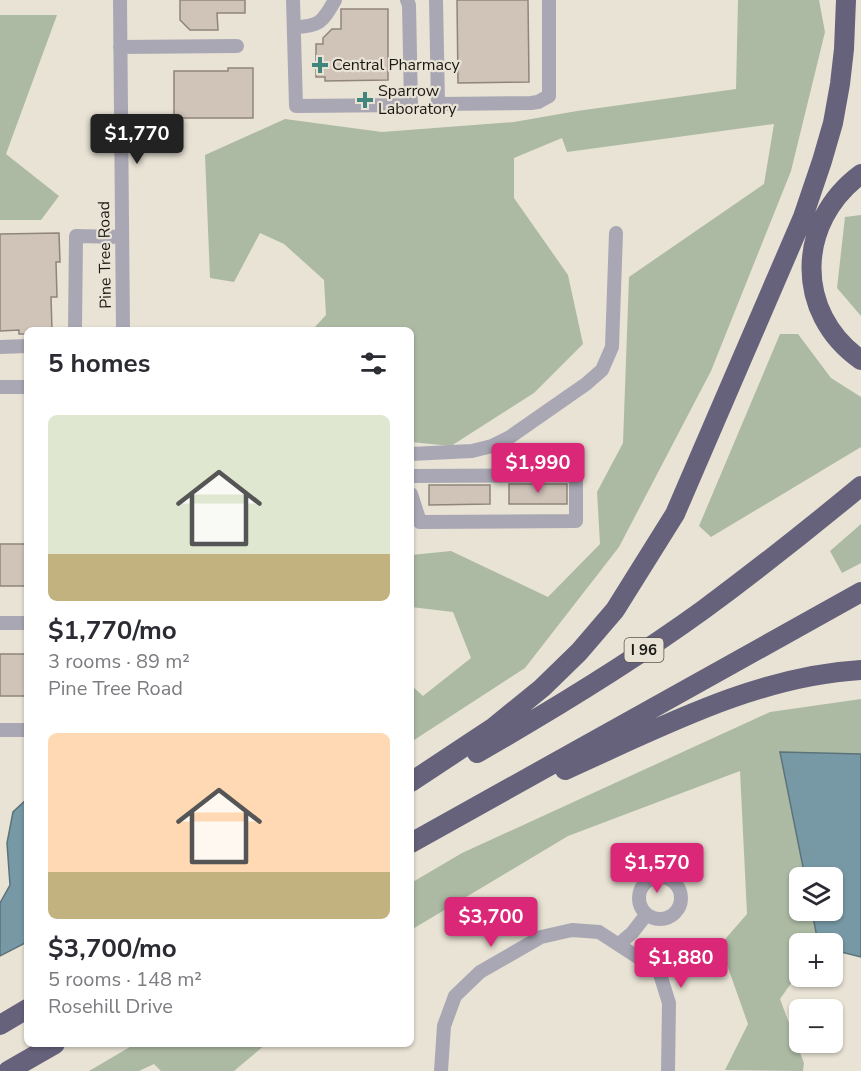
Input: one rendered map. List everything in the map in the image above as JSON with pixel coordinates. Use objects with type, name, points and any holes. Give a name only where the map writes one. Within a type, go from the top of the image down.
[{"type":"highway","points":[[414,780],[494,728],[542,688],[579,652],[615,610],[675,514],[803,217],[822,161],[833,123],[840,84],[846,0]]},
{"type":"highway","points":[[861,174],[837,196],[825,212],[816,234],[812,264],[815,294],[822,316],[836,337],[861,360]]},
{"type":"highway","name":"I 96","points":[[414,789],[548,712],[685,622],[765,563],[861,486]]},
{"type":"highway","points":[[414,841],[861,592]]},
{"type":"highway","points":[[445,824],[685,716],[729,699],[796,680],[861,670]]},
{"type":"highway","points":[[0,1025],[24,1011]]},
{"type":"highway","points":[[8,1071],[51,1047]]},
{"type":"street","name":"Pine Tree Road","points":[[120,0],[123,327]]},
{"type":"street","points":[[293,0],[296,106],[411,105],[409,5],[407,0]]},
{"type":"street","points":[[294,27],[318,24],[335,0]]},
{"type":"street","points":[[436,0],[438,104],[531,103],[549,96],[549,0]]},
{"type":"street","points":[[120,47],[237,46]]},
{"type":"street","points":[[414,454],[472,452],[492,446],[510,437],[586,384],[602,370],[612,347],[616,233]]},
{"type":"street","points":[[75,327],[76,236],[122,237]]},
{"type":"street","points":[[0,347],[24,346]]},
{"type":"street","points":[[0,387],[24,387]]},
{"type":"street","points":[[414,476],[576,475],[576,522],[420,522],[414,503]]},
{"type":"street","points":[[0,623],[24,622]]},
{"type":"street","points":[[0,730],[24,730]]},
{"type":"street","points":[[619,944],[632,933],[646,915]]},
{"type":"street","points":[[441,1071],[444,1026],[455,996],[480,972],[541,937],[572,930],[599,932],[659,971],[669,1003],[668,1071]]},
{"type":"green space","points":[[738,0],[819,0],[825,32],[791,171],[711,371],[619,547],[525,668],[414,740],[414,688],[423,696],[471,658],[453,612],[414,607],[414,555],[451,551],[548,597],[600,544],[597,492],[623,443],[629,277],[764,184],[774,124],[567,152],[562,138],[514,158],[514,198],[568,275],[583,344],[534,393],[451,446],[414,442],[414,327],[315,327],[326,315],[324,280],[284,244],[260,233],[234,282],[210,278],[205,155],[285,119],[382,132],[514,122],[736,89]]},
{"type":"green space","points":[[0,15],[57,15],[6,154],[59,196],[41,220],[0,220]]},
{"type":"green space","points":[[861,215],[861,316],[837,288],[845,217]]},
{"type":"green space","points":[[780,334],[798,334],[831,378],[861,397],[861,447],[711,537],[699,526]]},
{"type":"green space","points":[[861,524],[861,563],[842,573],[830,551]]},
{"type":"green space","points":[[861,699],[861,754],[780,752],[803,867],[789,867],[789,921],[814,921],[816,933],[789,933],[789,986],[780,999],[789,1023],[789,1053],[800,1053],[804,1063],[803,1071],[725,1070],[748,1024],[720,945],[747,914],[740,771],[568,836],[414,928],[414,881],[462,853],[770,712]]},
{"type":"green space","points":[[130,1047],[262,1047],[234,1071],[161,1071],[154,1064],[139,1071],[89,1071]]},
{"type":"water","points":[[780,752],[861,754],[861,957],[843,952],[843,933],[816,933],[814,921],[843,921],[843,867],[803,867]]},
{"type":"water","points":[[24,802],[24,944],[0,956],[0,903],[10,885],[7,843],[13,812]]},
{"type":"building","points":[[180,0],[245,0],[245,13],[217,13],[218,30],[190,30],[180,20]]},
{"type":"building","points":[[457,0],[528,0],[529,82],[458,83]]},
{"type":"building","points":[[341,9],[388,9],[388,80],[325,81],[325,77],[316,77],[316,44],[323,44],[323,38],[332,29],[341,29]]},
{"type":"building","points":[[228,68],[253,68],[253,118],[174,118],[174,71],[228,71]]},
{"type":"building","points":[[59,233],[60,262],[56,262],[57,297],[51,297],[52,327],[24,327],[24,334],[19,334],[19,330],[0,331],[0,234]]},
{"type":"building","points":[[509,484],[567,484],[567,504],[509,504]]},
{"type":"building","points":[[429,485],[490,485],[490,504],[429,505]]},
{"type":"building","points":[[0,544],[24,544],[24,586],[0,586]]},
{"type":"building","points":[[0,654],[24,654],[24,696],[0,696]]},
{"type":"place","name":"Central Pharmacy","points":[[320,65]]},
{"type":"place","name":"Sparrow Laboratory","points":[[365,100]]}]
